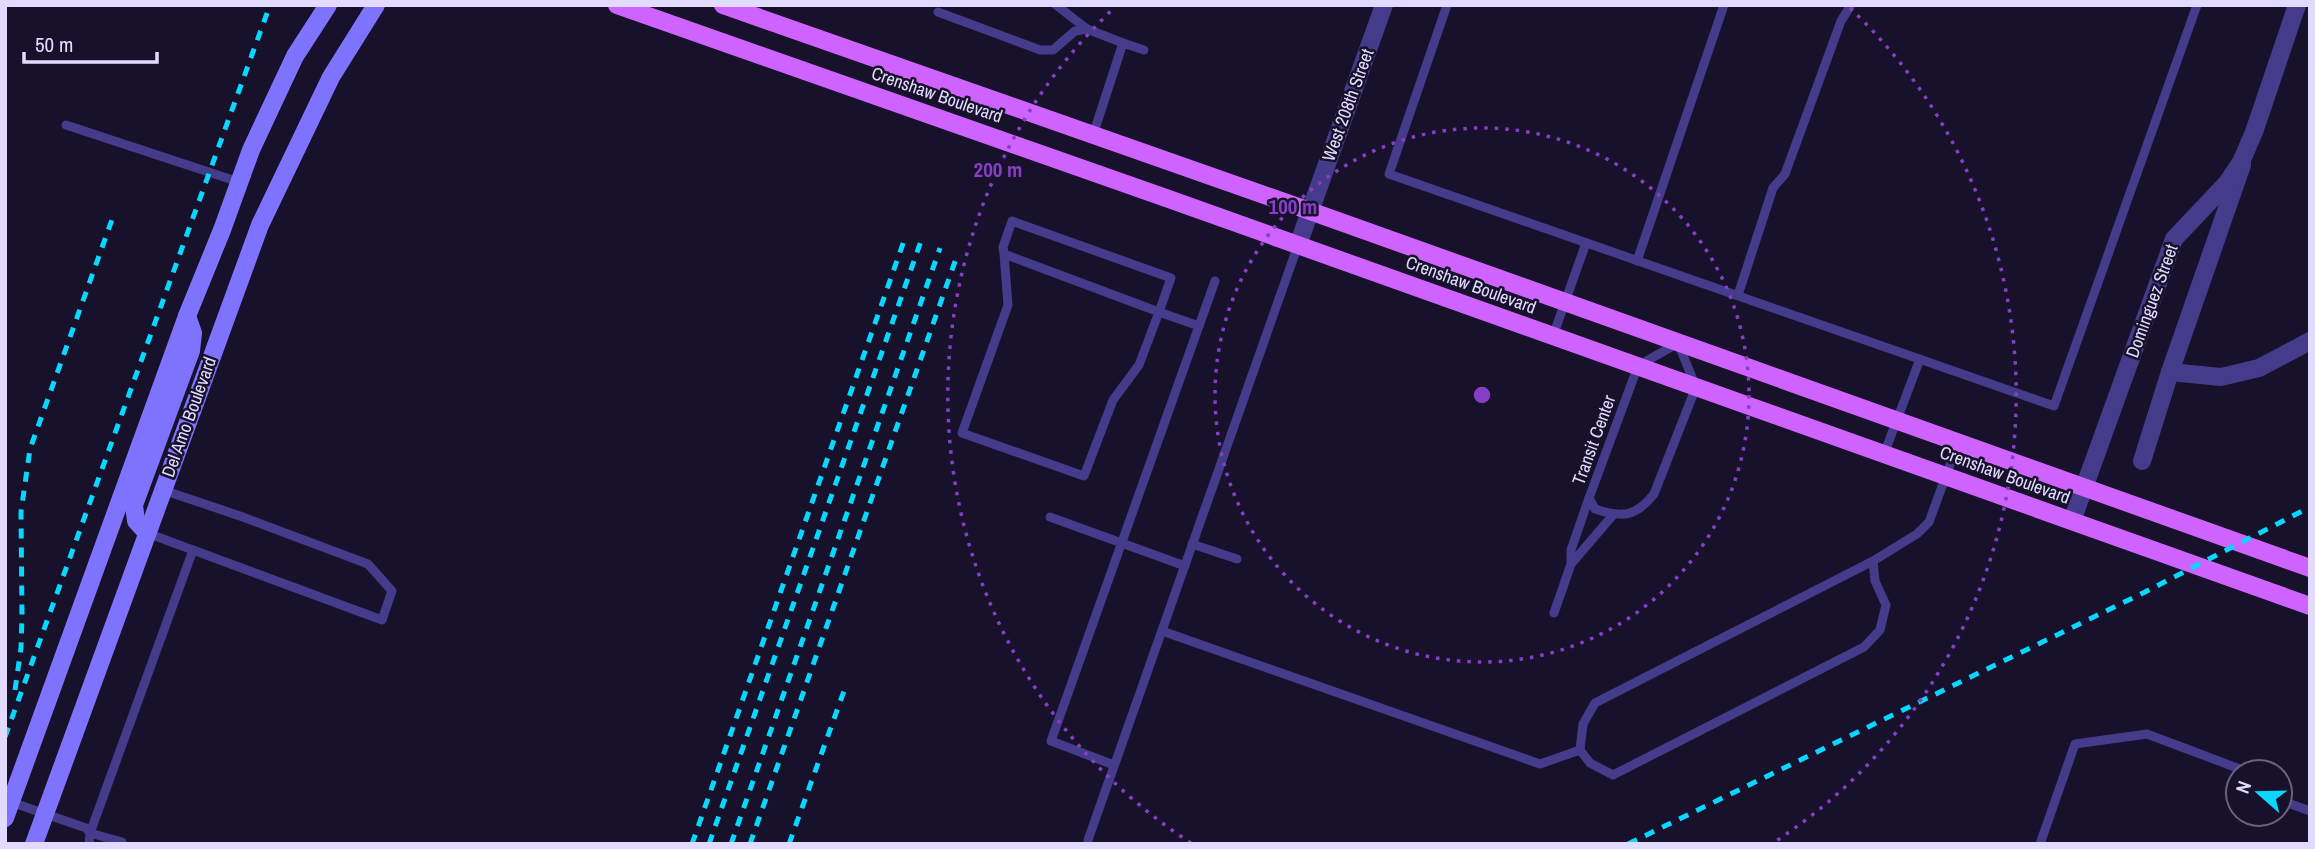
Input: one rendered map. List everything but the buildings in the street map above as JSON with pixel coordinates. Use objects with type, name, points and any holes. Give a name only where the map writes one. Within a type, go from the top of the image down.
[{"type":"main road","name":"Del Amo Boulevard","points":[[8,810],[187,316],[251,150],[295,56],[328,5]]},
{"type":"main road","name":"Del Amo Boulevard","points":[[34,844],[260,225],[331,77],[376,5]]},
{"type":"main road","name":"Crenshaw Boulevard","points":[[617,5],[2310,606]]},
{"type":"main road","name":"Crenshaw Boulevard","points":[[723,5],[761,12],[1093,135],[2310,568]]},
{"type":"main road","points":[[147,533],[136,521],[134,505],[191,351],[193,333],[187,316]]},
{"type":"street","name":"West 208th Street","points":[[1298,245],[1384,5]]},
{"type":"street","name":"Dominguez Street","points":[[2142,461],[2170,372],[2297,5]]},
{"type":"street","name":"Dominguez Street","points":[[2072,521],[2174,239],[2227,183],[2241,162],[2253,132]]},
{"type":"street","points":[[2170,372],[2221,377],[2259,368],[2310,341]]},
{"type":"lane","points":[[1056,5],[1087,29],[1144,50]]},
{"type":"lane","points":[[1447,5],[1390,174],[2054,406],[2197,5]]},
{"type":"lane","points":[[1637,261],[1724,5]]},
{"type":"lane","points":[[1738,295],[1773,188],[1785,174],[1840,21],[1852,5]]},
{"type":"lane","points":[[938,12],[1040,50],[1053,50],[1075,31],[1087,29]]},
{"type":"lane","points":[[1093,135],[1123,43]]},
{"type":"lane","points":[[66,125],[239,182]]},
{"type":"lane","points":[[1012,221],[1171,278],[1159,312],[1139,365],[1113,400],[1084,476],[962,433],[1008,305],[1003,247],[1012,221]]},
{"type":"lane","points":[[1553,336],[1586,243]]},
{"type":"lane","points":[[1088,840],[1298,245]]},
{"type":"lane","points":[[1004,254],[1199,326]]},
{"type":"lane","points":[[1114,765],[1051,741],[1215,281]]},
{"type":"lane","points":[[1571,564],[1613,515],[1631,514],[1645,505],[1654,494],[1696,387],[1678,343],[1638,366]]},
{"type":"lane","points":[[1884,454],[1920,359]]},
{"type":"lane","name":"Transit Center","points":[[1613,515],[1595,509],[1589,498],[1638,366]]},
{"type":"lane","points":[[1873,561],[1875,581],[1886,605],[1880,630],[1864,647],[1613,775],[1590,763],[1580,750],[1583,724],[1595,702],[1873,561],[1917,534],[1929,523],[1958,443]]},
{"type":"lane","points":[[147,533],[382,620],[392,591],[368,564],[163,490]]},
{"type":"lane","points":[[1554,613],[1589,498]]},
{"type":"lane","points":[[1050,517],[1185,566]]},
{"type":"lane","points":[[1192,544],[1237,559]]},
{"type":"lane","points":[[89,844],[90,833],[193,550]]},
{"type":"lane","points":[[1162,631],[1540,764],[1580,750]]},
{"type":"lane","points":[[2040,844],[2075,744],[2147,734],[2224,763]]},
{"type":"lane","points":[[8,810],[45,814],[86,828],[90,833],[122,842]]},
{"type":"railway","points":[[5,737],[270,5]]},
{"type":"railway","points":[[15,690],[21,648],[21,512],[30,449],[114,214]]},
{"type":"railway","points":[[692,844],[906,235]]},
{"type":"railway","points":[[709,844],[921,241]]},
{"type":"railway","points":[[731,844],[940,248]]},
{"type":"railway","points":[[750,844],[958,253]]},
{"type":"railway","points":[[1628,844],[2145,592],[2310,507]]},
{"type":"railway","points":[[789,844],[844,691]]}]
